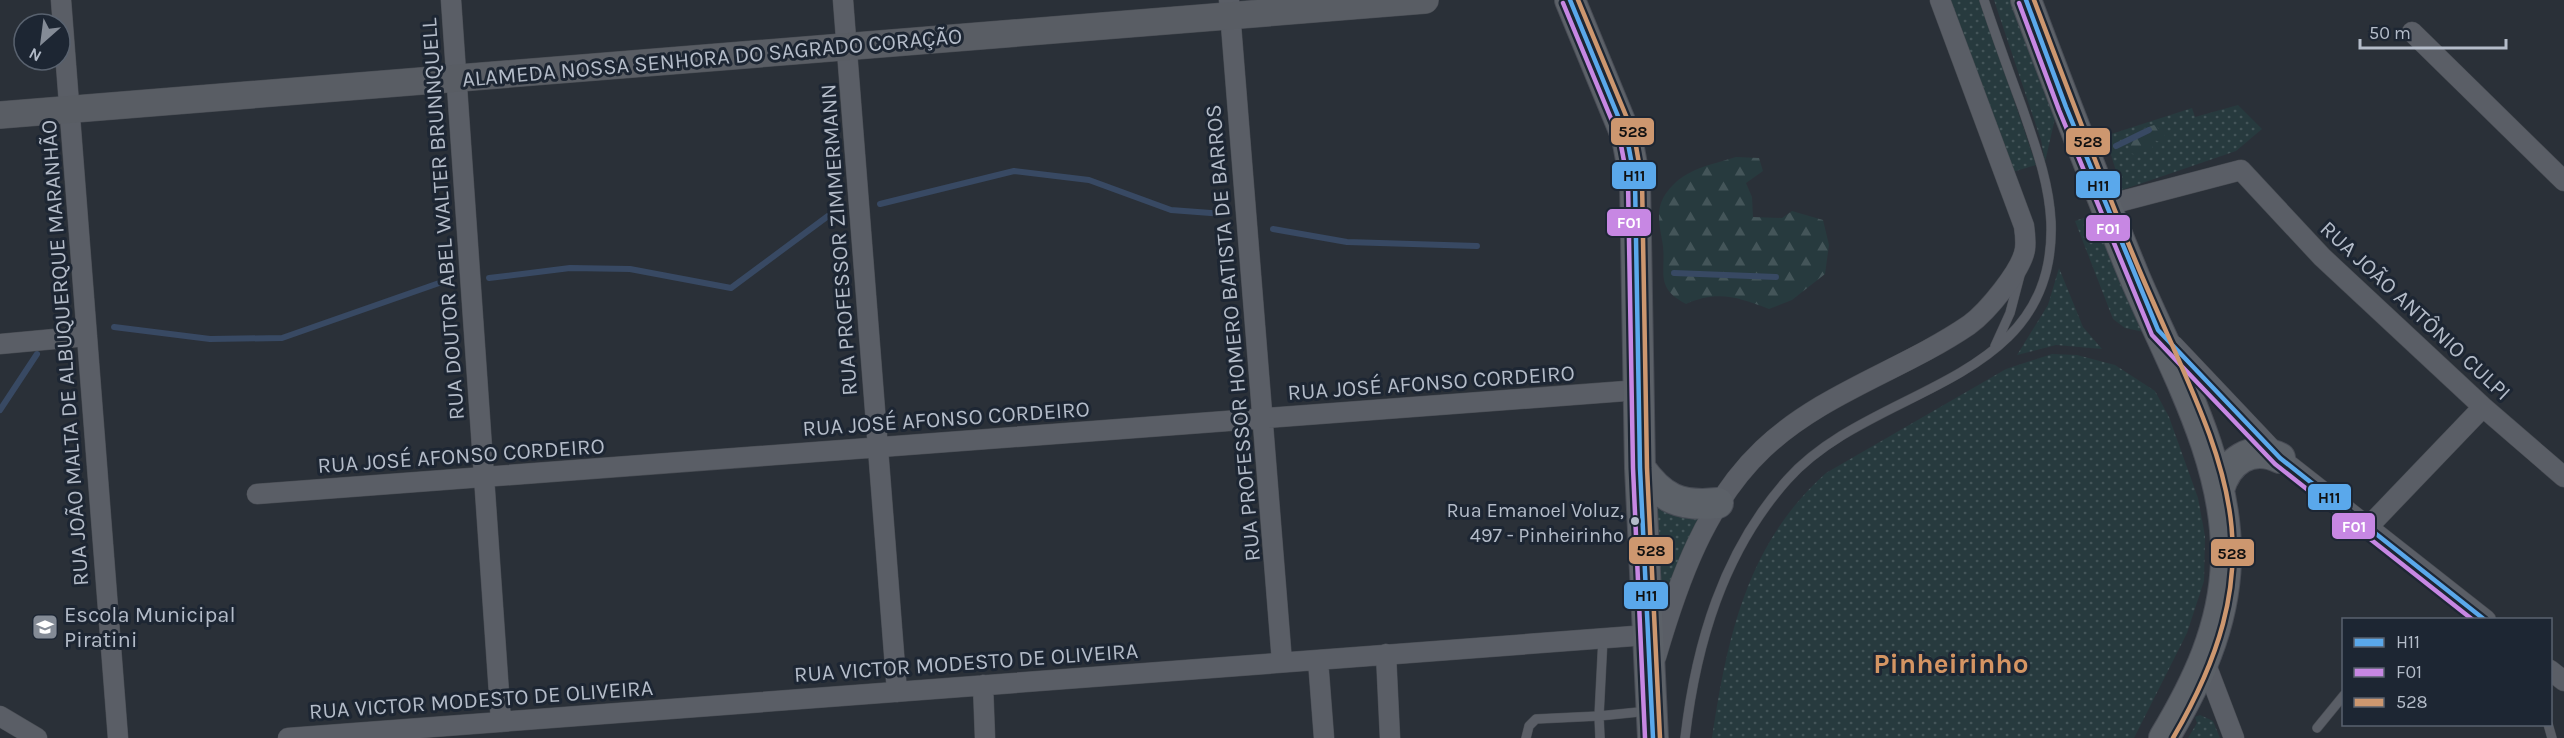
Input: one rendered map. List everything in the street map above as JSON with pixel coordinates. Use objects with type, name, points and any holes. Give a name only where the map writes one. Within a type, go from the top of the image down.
[{"type":"main road","points":[[1570,0],[1627,138],[1635,181],[1640,468],[1651,711]]},
{"type":"main road","points":[[2026,0],[2107,206],[2194,415],[2219,490],[2226,560],[2223,595],[2205,662],[2164,738]]},
{"type":"main road","points":[[2219,490],[2226,471],[2246,455],[2263,453],[2280,458]]},
{"type":"main road","points":[[1640,468],[1654,487],[1673,500],[1695,506],[1718,503]]},
{"type":"street","name":"RUA JOÃO MALTA DE ALBUQUERQUE MARANHÃO","points":[[61,0],[118,738]]},
{"type":"street","name":"RUA DOUTOR ABEL WALTER BRUNNQUELL","points":[[450,0],[501,722]]},
{"type":"street","name":"RUA PROFESSOR ZIMMERMANN","points":[[843,0],[897,692]]},
{"type":"street","name":"ALAMEDA NOSSA SENHORA DO SAGRADO CORAÇÃO","points":[[0,115],[847,47],[1230,8],[1425,0]]},
{"type":"street","points":[[1651,711],[1687,563],[1718,503],[1762,449],[1796,422],[1970,324],[1996,298],[2025,251],[2024,226],[1940,0]]},
{"type":"street","name":"RUA PROFESSOR HOMERO BATISTA DE BARROS","points":[[1230,8],[1282,662]]},
{"type":"street","points":[[2412,32],[2564,181]]},
{"type":"street","name":"RUA JOÃO ANTÔNIO CULPI","points":[[2107,206],[2241,170],[2322,257],[2483,407],[2564,477]]},
{"type":"street","points":[[2158,330],[2280,458],[2483,618]]},
{"type":"street","points":[[0,344],[87,336]]},
{"type":"street","name":"RUA JOSÉ AFONSO CORDEIRO","points":[[257,494],[1639,390]]},
{"type":"street","points":[[2368,527],[2483,407]]},
{"type":"street","name":"RUA VICTOR MODESTO DE OLIVEIRA","points":[[288,738],[1647,635]]},
{"type":"street","points":[[1386,654],[1390,738]]},
{"type":"street","points":[[1318,660],[1324,738]]},
{"type":"street","points":[[2205,662],[2234,738]]},
{"type":"street","points":[[2552,672],[2564,681]]},
{"type":"street","points":[[983,685],[985,738]]},
{"type":"street","points":[[0,716],[37,738]]},
{"type":"lane","points":[[1685,738],[1698,652],[1721,584],[1752,528],[1787,479],[1836,437],[1962,372],[1991,354],[2018,329],[2036,299],[2047,264],[2051,224],[2044,172],[1984,0]]},
{"type":"lane","points":[[1991,354],[2010,313],[2025,251]]},
{"type":"lane","points":[[1600,738],[1603,638]]},
{"type":"lane","points":[[2317,728],[2342,696]]},
{"type":"lane","points":[[1526,738],[1529,726],[1536,719],[1651,711]]},
{"type":"green space","points":[[1944,0],[1980,0],[2036,165],[2003,175]]},
{"type":"green space","points":[[1994,0],[2019,0],[2056,114],[2045,162],[2041,140]]},
{"type":"green space","points":[[2238,105],[2262,129],[2236,151],[2122,190],[2105,136],[2192,108],[2195,117]]},
{"type":"green space","points":[[2154,125],[2165,134],[2163,143],[2154,140],[2152,149],[2136,155],[2128,152],[2131,133]]},
{"type":"green space","points":[[1736,157],[1759,158],[1763,171],[1746,183],[1752,197],[1753,217],[1782,218],[1792,211],[1823,220],[1829,245],[1825,274],[1792,300],[1769,309],[1737,298],[1718,296],[1686,304],[1675,297],[1665,284],[1659,218],[1663,198],[1686,174]]},
{"type":"green space","points":[[2089,216],[2096,219],[2144,332],[2125,328],[2113,319],[2075,221]]},
{"type":"green space","points":[[2059,268],[2083,327],[2102,349],[2056,345],[2017,355],[2048,305]]},
{"type":"green space","points":[[2052,354],[2077,355],[2115,365],[2155,391],[2169,417],[2198,498],[2205,536],[2204,581],[2187,633],[2134,738],[1712,738],[1725,664],[1745,594],[1759,561],[1777,530],[1799,500],[1826,473],[2006,369]]},
{"type":"green space","points":[[1657,500],[1705,513],[1663,613],[1651,612]]},
{"type":"green space","points":[[2200,715],[2213,721],[2220,738],[2188,738],[2197,723],[2195,717]]},
{"type":"waterway","points":[[2116,146],[2149,130]]},
{"type":"waterway","points":[[880,204],[1014,171],[1089,180],[1171,210],[1224,214]]},
{"type":"waterway","points":[[489,278],[570,268],[630,269],[731,288],[828,216]]},
{"type":"waterway","points":[[1273,229],[1347,242],[1477,246]]},
{"type":"waterway","points":[[1674,273],[1776,277]]},
{"type":"waterway","points":[[114,327],[210,339],[282,338],[442,282]]},
{"type":"waterway","points":[[0,410],[37,354]]},
{"type":"transit line","name":"H11","points":[[1570,0],[1627,138],[1635,181],[1640,468],[1653,738]]},
{"type":"transit line","name":"528","points":[[1578,0],[1634,135],[1642,180],[1647,468],[1660,738]]},
{"type":"transit line","name":"H11","points":[[2026,0],[2066,107],[2158,330],[2280,458],[2482,618]]},
{"type":"transit line","name":"528","points":[[2034,0],[2127,240],[2195,397],[2215,451],[2228,503],[2233,555],[2226,610],[2207,670],[2173,738]]},
{"type":"transit line","name":"F01","points":[[1563,3],[1620,140],[1628,182],[1633,468],[1645,738]]},
{"type":"transit line","name":"F01","points":[[2019,3],[2059,110],[2152,335],[2275,464],[2470,618]]},
{"type":"place","name":"Rua Emanoel Voluz, 497 - Pinheirinho","points":[[1635,521]]},
{"type":"place","name":"Escola Municipal Piratini","points":[[45,627]]},
{"type":"district","name":"Pinheirinho","points":[[1951,663]]}]
